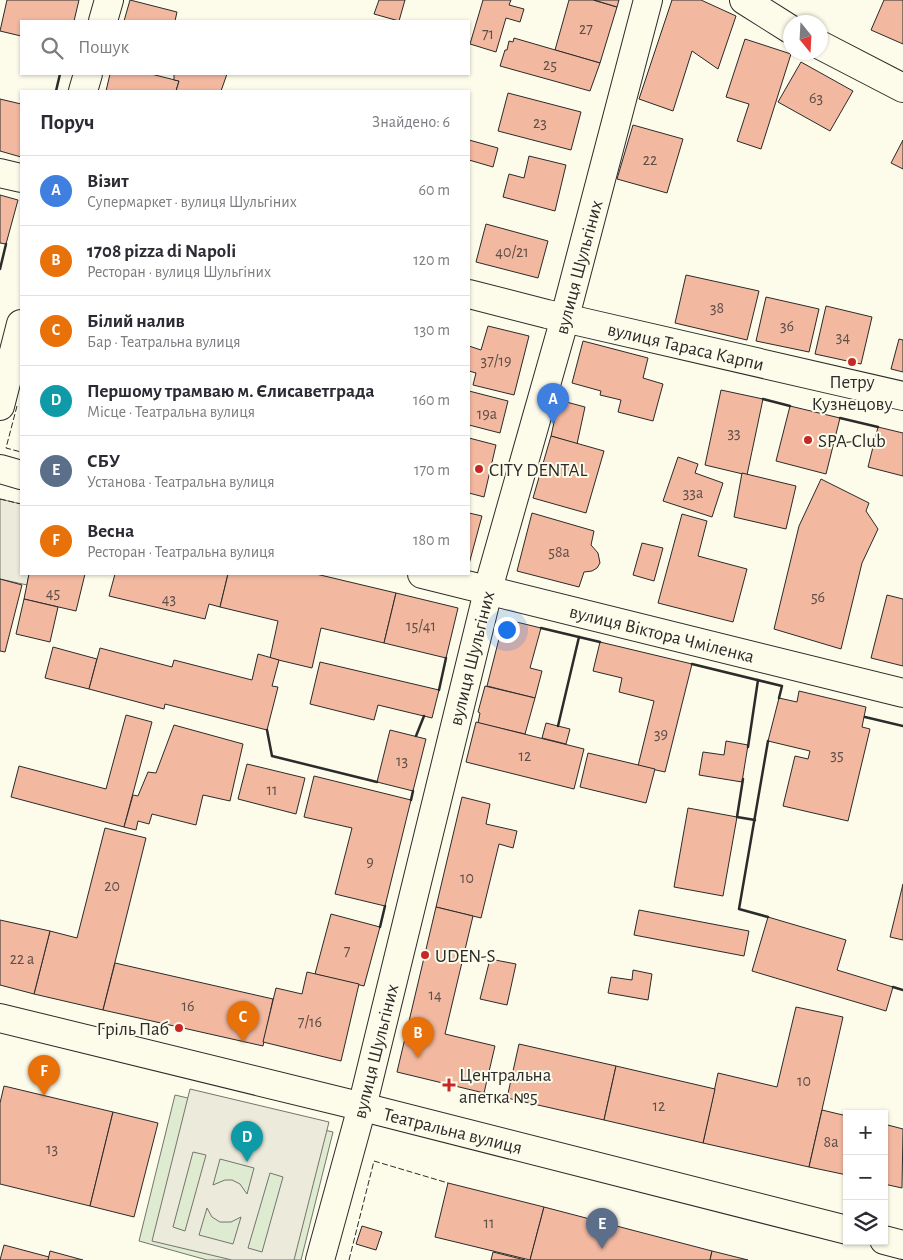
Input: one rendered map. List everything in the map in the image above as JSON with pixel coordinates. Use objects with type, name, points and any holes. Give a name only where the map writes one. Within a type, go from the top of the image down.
[{"type":"street","points":[[103,20],[109,0]]},
{"type":"street","name":"вулиця Шульгіних","points":[[320,1260],[362,1107],[488,590],[571,319],[648,0]]},
{"type":"street","points":[[744,0],[783,25]]},
{"type":"street","points":[[828,49],[903,88]]},
{"type":"street","points":[[83,90],[88,75]]},
{"type":"street","points":[[0,173],[20,178]]},
{"type":"street","name":"вулиця Тараса Карпи","points":[[470,294],[903,396]]},
{"type":"street","points":[[0,406],[20,328]]},
{"type":"street","points":[[0,469],[20,474]]},
{"type":"street","name":"вулиця Віктора Чміленка","points":[[426,575],[903,693]]},
{"type":"street","name":"Театральна вулиця","points":[[0,1018],[362,1107],[843,1229]]},
{"type":"street","points":[[888,1241],[903,1244]]},
{"type":"green space","points":[[175,1095],[333,1132],[301,1260],[207,1260],[139,1241]]},
{"type":"shaded area","points":[[0,499],[20,504],[20,575],[29,575],[27,585],[0,579]]},
{"type":"shaded area","points":[[190,1089],[329,1122],[294,1260],[232,1260],[152,1241]],"holes":[[[193,1152],[206,1155],[185,1231],[173,1227]],[[220,1159],[254,1168],[247,1194],[240,1184],[232,1180],[225,1180],[213,1185]],[[270,1173],[283,1177],[262,1252],[248,1248]],[[207,1208],[212,1217],[220,1222],[231,1222],[241,1217],[233,1244],[199,1235]]]},
{"type":"building","points":[[7,0],[79,0],[74,20],[20,20],[20,36],[0,31]]},
{"type":"building","points":[[130,0],[177,12],[175,20],[124,20]]},
{"type":"building","points":[[379,0],[405,0],[399,20],[374,14]]},
{"type":"building","points":[[483,0],[511,0],[509,5],[524,9],[520,22],[506,18],[496,52],[470,44]]},
{"type":"building","points":[[569,0],[593,0],[617,7],[600,63],[555,50]]},
{"type":"building","points":[[594,0],[619,0],[617,7]]},
{"type":"building","points":[[672,0],[701,0],[736,16],[718,69],[692,51],[673,111],[639,99]]},
{"type":"building","points":[[884,0],[903,0],[903,44],[871,30]]},
{"type":"building","points":[[514,38],[600,63],[590,91],[500,66],[509,41],[513,42]]},
{"type":"building","points":[[745,39],[783,51],[783,60],[789,60],[761,149],[737,141],[749,104],[726,97]]},
{"type":"building","points":[[801,62],[853,91],[830,131],[778,102]]},
{"type":"building","points":[[110,75],[155,75],[179,81],[176,90],[106,90]]},
{"type":"building","points":[[174,75],[227,75],[221,90],[176,90],[179,81],[174,80]]},
{"type":"building","points":[[508,93],[581,112],[571,150],[498,131]]},
{"type":"building","points":[[0,99],[20,104],[20,157],[0,151]]},
{"type":"building","points":[[633,125],[683,139],[667,193],[617,179]]},
{"type":"building","points":[[470,140],[498,148],[493,167],[470,160]]},
{"type":"building","points":[[903,140],[903,169],[891,163]]},
{"type":"building","points":[[529,156],[566,165],[555,211],[503,197],[509,174],[524,178]]},
{"type":"building","points":[[0,195],[18,200],[6,244],[0,243]]},
{"type":"building","points":[[486,224],[548,241],[538,278],[476,262]]},
{"type":"building","points":[[686,275],[759,291],[747,340],[675,323]]},
{"type":"building","points":[[766,297],[819,309],[809,352],[756,341]]},
{"type":"building","points":[[826,306],[872,317],[861,364],[815,354]]},
{"type":"building","points":[[488,326],[529,336],[514,395],[473,385],[476,373],[470,371],[470,346],[481,350]]},
{"type":"building","points":[[899,339],[903,340],[903,372],[891,369]]},
{"type":"building","points":[[583,341],[648,358],[643,378],[663,384],[653,421],[618,412],[621,400],[600,395],[601,391],[572,383]]},
{"type":"building","points":[[721,390],[763,399],[747,475],[705,465]]},
{"type":"building","points":[[470,391],[508,401],[500,433],[470,425]]},
{"type":"building","points":[[559,400],[585,407],[577,444],[551,436]]},
{"type":"building","name":"SPA-Club","points":[[790,406],[840,418],[826,474],[776,461]]},
{"type":"building","points":[[878,427],[903,433],[903,476],[868,467]]},
{"type":"building","points":[[551,436],[604,451],[586,513],[533,498]]},
{"type":"building","name":"CITY DENTAL","points":[[470,438],[496,445],[484,497],[470,493]]},
{"type":"building","points":[[678,457],[698,464],[695,473],[723,483],[712,517],[663,501]]},
{"type":"building","points":[[742,473],[796,486],[786,529],[734,517]]},
{"type":"building","points":[[821,479],[869,503],[866,511],[878,529],[862,563],[841,649],[774,629],[799,526]]},
{"type":"building","points":[[470,513],[482,516],[470,560]]},
{"type":"building","points":[[532,513],[594,531],[591,545],[598,553],[600,563],[592,571],[584,572],[579,587],[517,571]]},
{"type":"building","points":[[682,514],[707,521],[698,556],[747,569],[733,622],[658,603]]},
{"type":"building","points":[[642,543],[663,548],[654,581],[633,575]]},
{"type":"building","points":[[29,575],[85,575],[76,611],[24,599]]},
{"type":"building","points":[[115,575],[228,575],[220,607],[209,604],[205,619],[109,596]]},
{"type":"building","points":[[228,575],[320,575],[396,593],[384,643],[321,628],[312,668],[270,658],[278,621],[220,607]]},
{"type":"building","points":[[0,579],[22,585],[5,652],[0,651]]},
{"type":"building","points":[[396,593],[458,608],[446,658],[384,643]]},
{"type":"building","points":[[887,595],[903,599],[903,666],[871,658]]},
{"type":"building","points":[[24,599],[58,607],[50,642],[16,634]]},
{"type":"building","points":[[504,619],[541,628],[530,668],[542,671],[535,698],[487,686]]},
{"type":"building","points":[[600,642],[692,664],[665,772],[638,766],[654,701],[619,692],[622,678],[593,671]]},
{"type":"building","points":[[53,647],[97,659],[89,689],[45,678]]},
{"type":"building","points":[[100,648],[172,667],[174,660],[252,680],[258,654],[279,660],[272,686],[278,687],[267,730],[165,704],[164,709],[89,689]]},
{"type":"building","points":[[320,662],[439,690],[432,718],[378,705],[374,720],[310,704]]},
{"type":"building","points":[[485,686],[535,698],[525,734],[478,723],[480,713],[478,712]]},
{"type":"building","points":[[799,691],[866,707],[862,727],[870,729],[848,821],[783,806],[795,756],[808,759],[810,751],[768,741],[779,698],[797,702]]},
{"type":"building","points":[[126,715],[152,722],[124,827],[11,797],[19,766],[106,789]]},
{"type":"building","points":[[476,722],[584,749],[574,789],[466,762]]},
{"type":"building","points":[[546,723],[570,729],[566,744],[542,738]]},
{"type":"building","points":[[174,725],[243,744],[230,801],[203,795],[196,825],[152,814],[149,824],[138,821],[136,830],[124,827],[133,795],[138,796],[148,772],[156,773]]},
{"type":"building","points":[[390,730],[426,739],[413,791],[377,782]]},
{"type":"building","points":[[726,741],[748,745],[742,782],[699,775],[703,752],[724,755]]},
{"type":"building","points":[[588,753],[655,769],[646,803],[580,787]]},
{"type":"building","points":[[247,764],[305,778],[296,814],[238,799]]},
{"type":"building","points":[[314,776],[411,800],[385,906],[335,894],[352,828],[304,817]]},
{"type":"building","points":[[462,797],[490,804],[486,824],[517,831],[513,848],[499,844],[481,918],[436,907]]},
{"type":"building","points":[[688,808],[737,817],[723,896],[674,887]]},
{"type":"building","points":[[105,828],[146,838],[103,1010],[34,994],[50,931],[77,938]]},
{"type":"building","points":[[903,884],[903,940],[890,937]]},
{"type":"building","points":[[436,907],[473,916],[445,1034],[495,1046],[484,1093],[397,1072]]},
{"type":"building","points":[[639,910],[749,931],[744,956],[634,935]]},
{"type":"building","points":[[331,914],[380,927],[364,986],[315,974]]},
{"type":"building","points":[[768,917],[846,940],[837,970],[893,987],[886,1011],[752,971]]},
{"type":"building","points":[[0,920],[50,931],[34,994],[0,985]]},
{"type":"building","points":[[490,959],[516,964],[507,1005],[480,999]]},
{"type":"building","points":[[115,963],[273,999],[263,1046],[103,1010]]},
{"type":"building","points":[[633,970],[652,974],[648,1000],[608,993],[611,977],[632,980]]},
{"type":"building","points":[[307,972],[359,984],[341,1061],[263,1042],[276,988],[302,994]]},
{"type":"building","points":[[796,1007],[843,1017],[809,1167],[703,1143],[718,1073],[777,1087]]},
{"type":"building","points":[[519,1044],[616,1066],[604,1120],[507,1098]]},
{"type":"building","points":[[616,1066],[715,1089],[703,1143],[604,1120]]},
{"type":"building","points":[[4,1086],[113,1112],[90,1206],[0,1184],[0,1103]]},
{"type":"building","points":[[822,1110],[843,1115],[843,1174],[809,1167]]},
{"type":"building","points":[[113,1112],[158,1123],[134,1217],[90,1206]]},
{"type":"building","points":[[888,1125],[903,1129],[902,1188],[888,1185]]},
{"type":"building","points":[[448,1183],[544,1207],[530,1260],[435,1237]]},
{"type":"building","points":[[544,1207],[712,1251],[710,1260],[530,1260]]},
{"type":"building","points":[[362,1226],[382,1232],[376,1250],[356,1244]]},
{"type":"building","points":[[4,1245],[49,1257],[48,1260],[0,1260]]},
{"type":"building","points":[[50,1251],[83,1260],[48,1260]]},
{"type":"building","points":[[712,1251],[748,1260],[710,1260]]},
{"type":"building","points":[[493,1252],[525,1260],[491,1260]]},
{"type":"fence","points":[[17,406],[6,448],[20,452]]},
{"type":"fence","points":[[0,499],[20,504]]},
{"type":"fence","points":[[349,1260],[374,1161],[448,1183]]},
{"type":"wall","points":[[56,90],[60,75]]},
{"type":"wall","points":[[0,269],[6,244]]},
{"type":"wall","points":[[763,399],[790,406]]},
{"type":"wall","points":[[840,418],[878,427]]},
{"type":"wall","points":[[541,628],[600,642]]},
{"type":"wall","points":[[558,726],[579,637]]},
{"type":"wall","points":[[439,690],[446,658]]},
{"type":"wall","points":[[692,664],[782,686],[779,698]]},
{"type":"wall","points":[[748,747],[758,680]]},
{"type":"wall","points":[[416,736],[424,716]]},
{"type":"wall","points":[[865,717],[903,726]]},
{"type":"wall","points":[[267,730],[272,756],[377,782]]},
{"type":"wall","points":[[768,741],[739,909],[768,917]]},
{"type":"wall","points":[[743,779],[737,817],[755,820]]},
{"type":"wall","points":[[411,800],[413,791]]},
{"type":"wall","points":[[380,927],[385,906]]},
{"type":"wall","points":[[893,987],[903,990]]},
{"type":"wall","points":[[484,1093],[507,1098]]},
{"type":"place","name":"Петру Кузнецову","points":[[852,362]]},
{"type":"place","name":"Візит","points":[[553,424]]},
{"type":"place","name":"SPA-Club","points":[[808,440]]},
{"type":"place","name":"CITY DENTAL","points":[[479,469]]},
{"type":"place","name":"UDEN-S","points":[[425,955]]},
{"type":"place","name":"Гріль Паб","points":[[179,1028]]},
{"type":"place","name":"Білий налив","points":[[243,1042]]},
{"type":"place","name":"1708 pizza di Napoli","points":[[418,1058]]},
{"type":"place","name":"Центральна апетка №5","points":[[449,1085]]},
{"type":"place","name":"Весна","points":[[44,1096]]},
{"type":"place","name":"Першому трамваю м. Єлисаветграда","points":[[247,1162]]},
{"type":"place","name":"СБУ","points":[[602,1249]]}]
